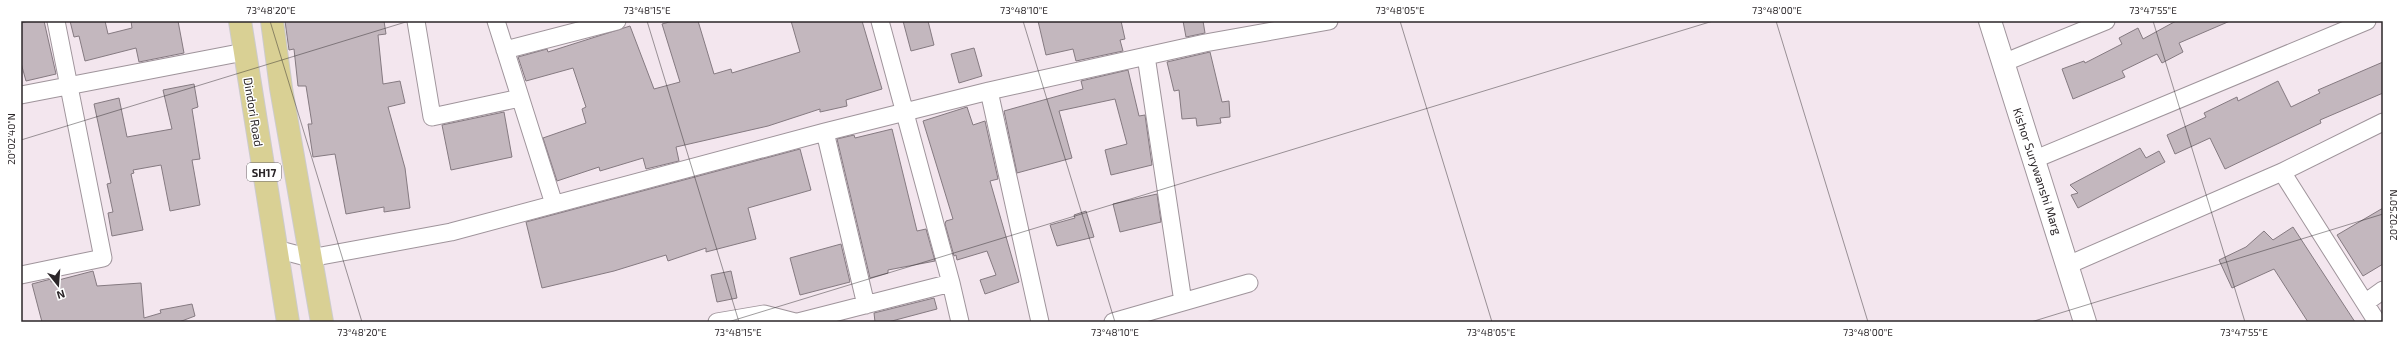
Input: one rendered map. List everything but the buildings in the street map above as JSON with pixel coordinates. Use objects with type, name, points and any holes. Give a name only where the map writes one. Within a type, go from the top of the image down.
[{"type":"main road","name":"Dindori Road","points":[[240,21],[288,322]]},
{"type":"main road","points":[[272,21],[281,88],[322,322]]},
{"type":"street","points":[[21,275],[103,258],[56,21]]},
{"type":"street","points":[[416,21],[432,117],[520,98]]},
{"type":"street","points":[[496,21],[554,204]]},
{"type":"street","points":[[505,50],[617,21]]},
{"type":"street","points":[[880,21],[952,283],[960,322]]},
{"type":"street","points":[[276,249],[310,258],[451,232],[825,132],[989,91],[1205,43],[1329,21]]},
{"type":"street","name":"Kishor Surywanshi Marg","points":[[1990,21],[2085,322]]},
{"type":"street","points":[[2003,62],[2106,21]]},
{"type":"street","points":[[2033,160],[2367,21]]},
{"type":"street","points":[[21,95],[244,52]]},
{"type":"street","points":[[1146,56],[1183,302]]},
{"type":"street","points":[[989,91],[1040,322]]},
{"type":"street","points":[[2068,265],[2282,172],[2382,125]]},
{"type":"street","points":[[825,132],[866,305]]},
{"type":"street","points":[[2282,172],[2377,322]]},
{"type":"street","points":[[798,322],[844,317],[866,305],[952,283]]},
{"type":"street","points":[[1113,322],[1248,283]]},
{"type":"street","points":[[2365,303],[2383,290]]},
{"type":"street","points":[[717,322],[764,314],[795,322]]}]
